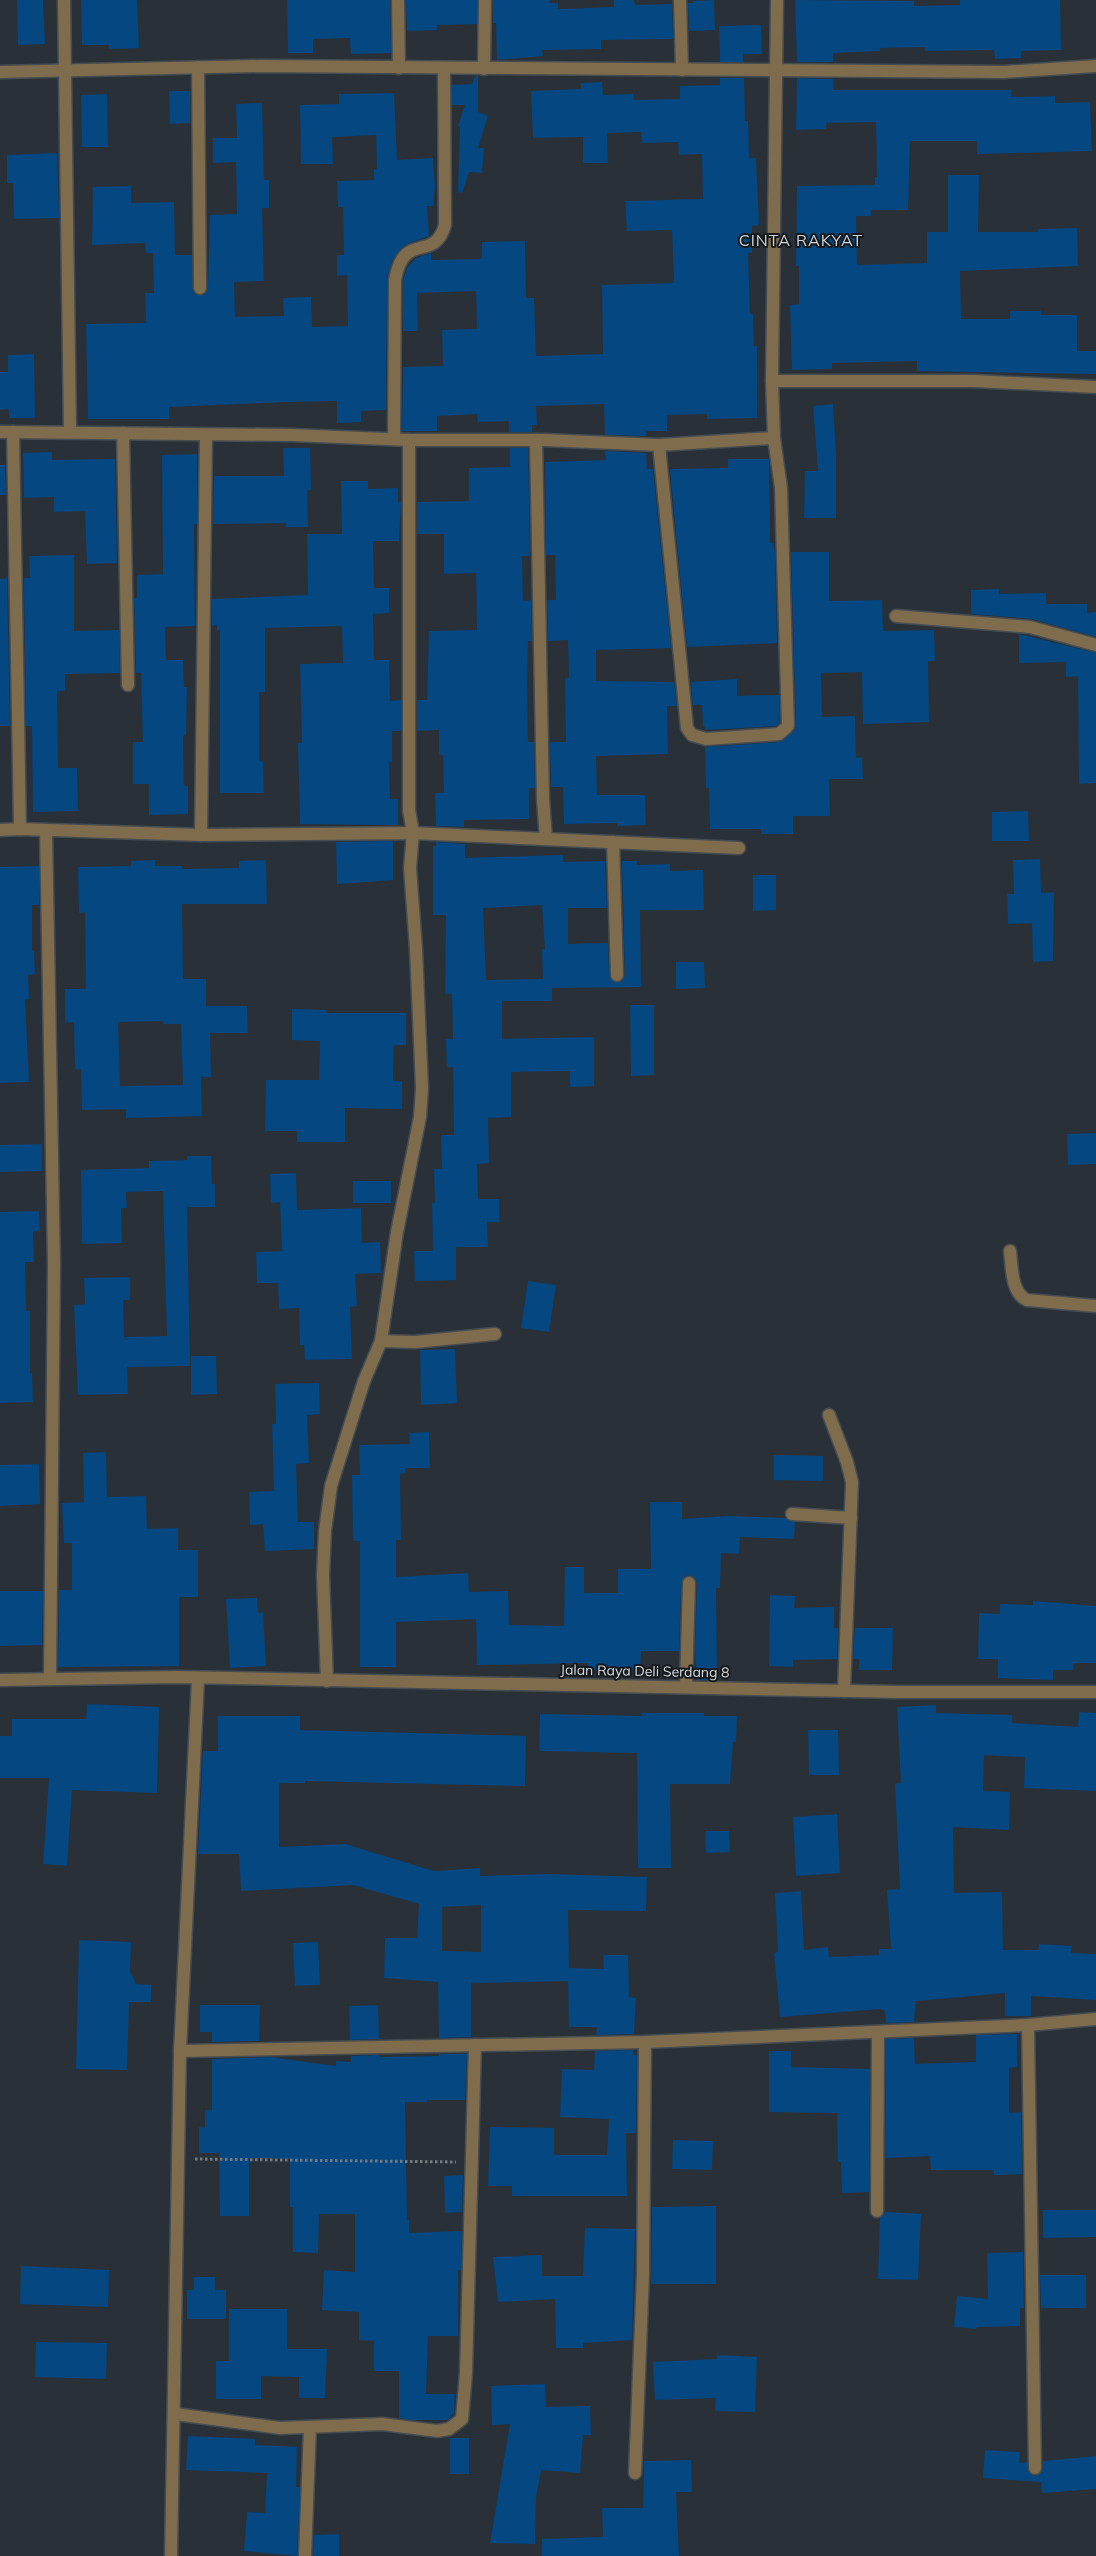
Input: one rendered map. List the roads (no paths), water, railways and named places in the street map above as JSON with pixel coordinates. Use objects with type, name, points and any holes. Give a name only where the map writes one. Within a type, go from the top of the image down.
[{"type":"street","points":[[64,0],[70,431]]},
{"type":"street","points":[[398,0],[399,68]]},
{"type":"street","points":[[484,69],[485,0]]},
{"type":"street","points":[[680,0],[682,70]]},
{"type":"street","points":[[660,445],[687,728],[692,735],[706,739],[779,734],[788,726],[780,488],[774,438],[772,381],[777,0]]},
{"type":"street","points":[[0,72],[261,66],[1004,72],[1096,66]]},
{"type":"street","points":[[198,68],[200,288]]},
{"type":"street","points":[[394,439],[395,280],[398,266],[408,251],[436,243],[441,238],[445,225],[444,68]]},
{"type":"street","points":[[772,381],[974,381],[1096,387]]},
{"type":"street","points":[[0,432],[70,431],[206,435],[292,435],[409,440],[536,440],[660,445],[774,438]]},
{"type":"street","points":[[13,432],[20,828]]},
{"type":"street","points":[[123,433],[128,684]]},
{"type":"street","points":[[201,835],[206,435]]},
{"type":"street","points":[[328,1681],[323,1575],[325,1531],[331,1486],[364,1381],[381,1341],[397,1232],[420,1116],[422,1088],[410,868],[413,833],[409,810],[409,440]]},
{"type":"street","points":[[536,440],[543,789],[546,839]]},
{"type":"street","points":[[896,616],[1030,627],[1096,645]]},
{"type":"street","points":[[0,830],[20,828],[201,835],[413,833],[739,848]]},
{"type":"street","points":[[46,830],[54,1264],[50,1679]]},
{"type":"street","points":[[613,842],[616,975]]},
{"type":"street","points":[[1010,1251],[1016,1290],[1020,1297],[1027,1300],[1096,1306]]},
{"type":"street","points":[[381,1341],[415,1342],[495,1334]]},
{"type":"street","points":[[828,1415],[849,1469],[852,1482],[844,1691]]},
{"type":"street","points":[[792,1514],[851,1518]]},
{"type":"street","points":[[686,1687],[689,1583]]},
{"type":"street","name":"Jalan Raya Deli Serdang 8","points":[[0,1680],[178,1678],[844,1691],[1096,1692]]},
{"type":"street","points":[[171,2556],[180,2051],[196,1679]]},
{"type":"street","points":[[180,2051],[645,2042],[1028,2025],[1096,2019]]},
{"type":"street","points":[[1028,2025],[1035,2468]]},
{"type":"street","points":[[877,2211],[878,2032]]},
{"type":"street","points":[[635,2473],[643,2274],[645,2042]]},
{"type":"street","points":[[175,2414],[280,2428],[382,2424],[437,2431],[449,2429],[462,2419],[466,2373],[475,2045]]},
{"type":"street","points":[[305,2556],[310,2427]]},
{"type":"district","name":"CINTA RAKYAT","points":[[801,240]]}]
